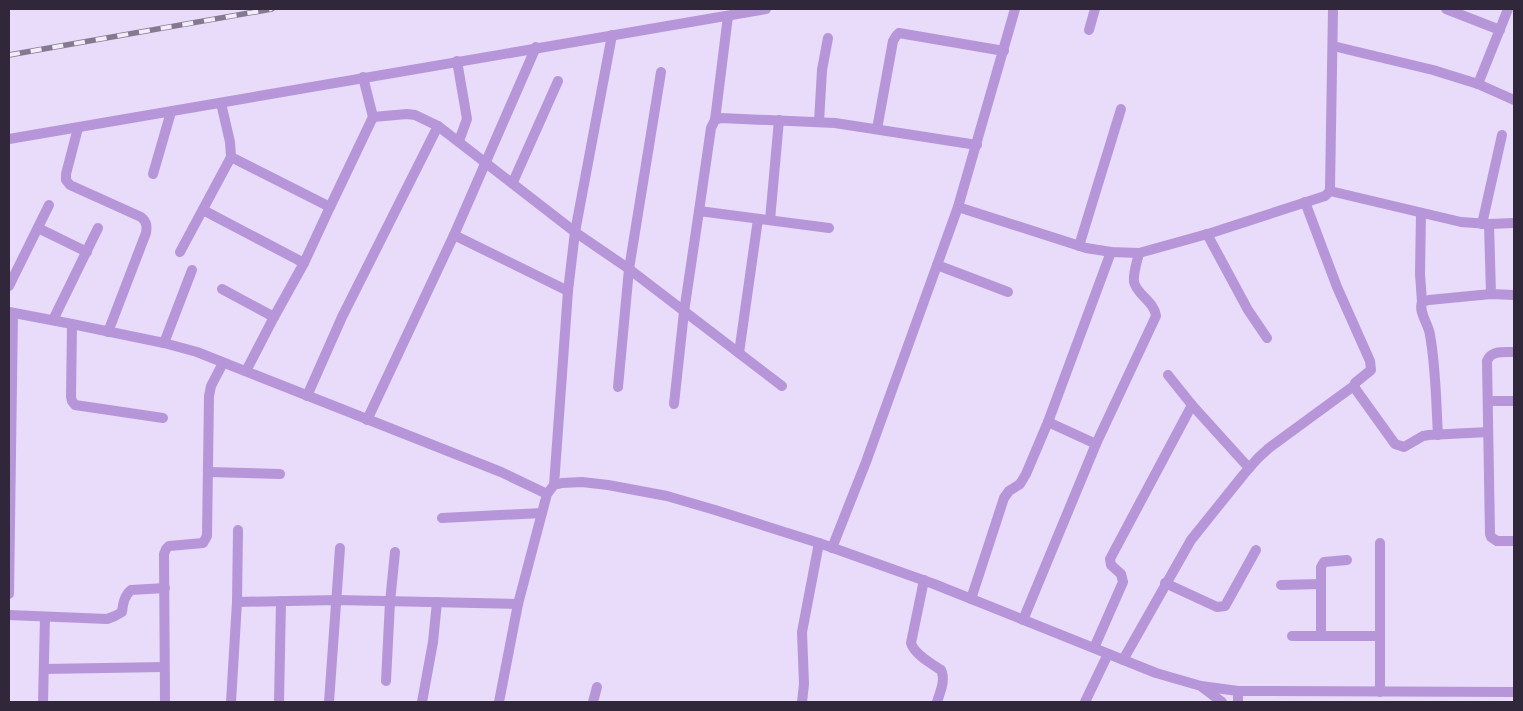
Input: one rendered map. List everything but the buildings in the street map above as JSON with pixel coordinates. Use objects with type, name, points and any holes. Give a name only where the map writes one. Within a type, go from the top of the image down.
[{"type":"street","points":[[9,139],[766,9]]},
{"type":"street","points":[[832,548],[866,462],[958,207],[1015,9]]},
{"type":"street","points":[[1089,30],[1095,9]]},
{"type":"street","points":[[958,207],[1079,246],[1111,252],[1139,253],[1207,234],[1325,196],[1330,191],[1333,9]]},
{"type":"street","points":[[1446,9],[1500,30]]},
{"type":"street","points":[[1478,84],[1508,9]]},
{"type":"street","points":[[674,404],[684,312],[711,128],[715,120],[728,16]]},
{"type":"street","points":[[877,130],[893,41],[899,34],[1004,51]]},
{"type":"street","points":[[499,702],[518,604],[547,494],[554,485],[568,290],[575,232],[612,35]]},
{"type":"street","points":[[819,122],[822,70],[828,38]]},
{"type":"street","points":[[1333,46],[1433,70],[1478,84],[1514,100]]},
{"type":"street","points":[[367,420],[454,235],[536,47]]},
{"type":"street","points":[[457,61],[466,119],[459,141]]},
{"type":"street","points":[[618,386],[629,269],[661,72]]},
{"type":"street","points":[[246,371],[304,263],[373,117],[363,77]]},
{"type":"street","points":[[513,182],[558,81]]},
{"type":"street","points":[[180,252],[231,157],[230,142],[221,103]]},
{"type":"street","points":[[1079,246],[1121,109]]},
{"type":"street","points":[[153,174],[171,112]]},
{"type":"street","points":[[373,117],[416,115],[438,126],[513,182],[575,232],[629,269],[782,386]]},
{"type":"street","points":[[715,120],[720,118],[819,122],[977,145]]},
{"type":"street","points":[[770,220],[779,120]]},
{"type":"street","points":[[308,396],[342,317],[438,126]]},
{"type":"street","points":[[78,128],[66,180],[70,185],[141,217],[147,227],[108,332]]},
{"type":"street","points":[[1491,294],[1485,224],[1502,135]]},
{"type":"street","points":[[231,157],[330,207]]},
{"type":"street","points":[[1330,191],[1468,224],[1514,223]]},
{"type":"street","points":[[1122,660],[1191,540],[1248,468],[1269,448],[1354,385],[1371,370],[1370,361],[1337,287],[1305,202]]},
{"type":"street","points":[[9,286],[49,205]]},
{"type":"street","points":[[203,210],[304,263]]},
{"type":"street","points":[[699,211],[830,228]]},
{"type":"street","points":[[1421,213],[1420,274],[1422,302],[1420,306],[1431,340],[1438,435]]},
{"type":"street","points":[[738,353],[758,219]]},
{"type":"street","points":[[38,228],[87,252]]},
{"type":"street","points":[[53,320],[98,228]]},
{"type":"street","points":[[1207,234],[1248,310],[1267,338]]},
{"type":"street","points":[[454,235],[568,290]]},
{"type":"street","points":[[971,599],[1004,498],[1009,491],[1020,484],[1026,474],[1048,422],[1111,252]]},
{"type":"street","points":[[1023,620],[1096,444],[1156,316],[1154,307],[1135,284],[1134,278],[1139,253]]},
{"type":"street","points":[[937,265],[1008,292]]},
{"type":"street","points":[[164,343],[192,270]]},
{"type":"street","points":[[222,289],[274,317]]},
{"type":"street","points":[[1422,302],[1491,294],[1514,295]]},
{"type":"street","points":[[9,594],[11,313],[164,343],[197,352],[501,472],[547,494]]},
{"type":"street","points":[[72,324],[72,397],[75,405],[163,418]]},
{"type":"street","points":[[1514,352],[1494,353],[1488,358],[1490,534],[1497,541],[1514,541]]},
{"type":"street","points":[[165,702],[166,588],[164,554],[169,546],[174,544],[200,544],[206,540],[209,396],[211,386],[223,363]]},
{"type":"street","points":[[1168,375],[1248,468]]},
{"type":"street","points":[[1354,385],[1355,390],[1398,447],[1408,446],[1423,436],[1488,432]]},
{"type":"street","points":[[1488,401],[1514,401]]},
{"type":"street","points":[[1094,648],[1123,582],[1121,574],[1111,565],[1110,559],[1192,405]]},
{"type":"street","points":[[1048,422],[1096,444]]},
{"type":"street","points":[[208,472],[280,474]]},
{"type":"street","points":[[554,485],[582,482],[608,485],[667,496],[715,510],[820,543],[924,580],[1122,660],[1156,673],[1201,686],[1238,691],[1514,692]]},
{"type":"street","points":[[442,518],[542,513]]},
{"type":"street","points":[[232,702],[237,602],[238,530]]},
{"type":"street","points":[[802,702],[804,684],[802,632],[820,543]]},
{"type":"street","points":[[1380,543],[1380,692]]},
{"type":"street","points":[[329,702],[340,548]]},
{"type":"street","points":[[1165,583],[1217,607],[1225,606],[1256,550]]},
{"type":"street","points":[[386,681],[390,602],[395,552]]},
{"type":"street","points":[[1321,636],[1321,566],[1324,562],[1347,560]]},
{"type":"street","points":[[924,580],[911,643],[912,648],[916,652],[941,670],[943,674],[944,678],[937,702]]},
{"type":"street","points":[[1281,585],[1321,584]]},
{"type":"street","points":[[9,616],[107,619],[122,612],[127,593],[131,590],[166,588]]},
{"type":"street","points":[[237,602],[336,600],[518,604]]},
{"type":"street","points":[[279,702],[281,601]]},
{"type":"street","points":[[422,702],[433,642],[437,602]]},
{"type":"street","points":[[43,702],[45,617]]},
{"type":"street","points":[[1292,636],[1380,636]]},
{"type":"street","points":[[1085,702],[1108,654]]},
{"type":"street","points":[[44,669],[164,667]]},
{"type":"street","points":[[1201,686],[1222,702]]},
{"type":"street","points":[[593,702],[597,688]]},
{"type":"street","points":[[1238,691],[1238,702]]},
{"type":"railway","points":[[9,55],[272,9]]}]
